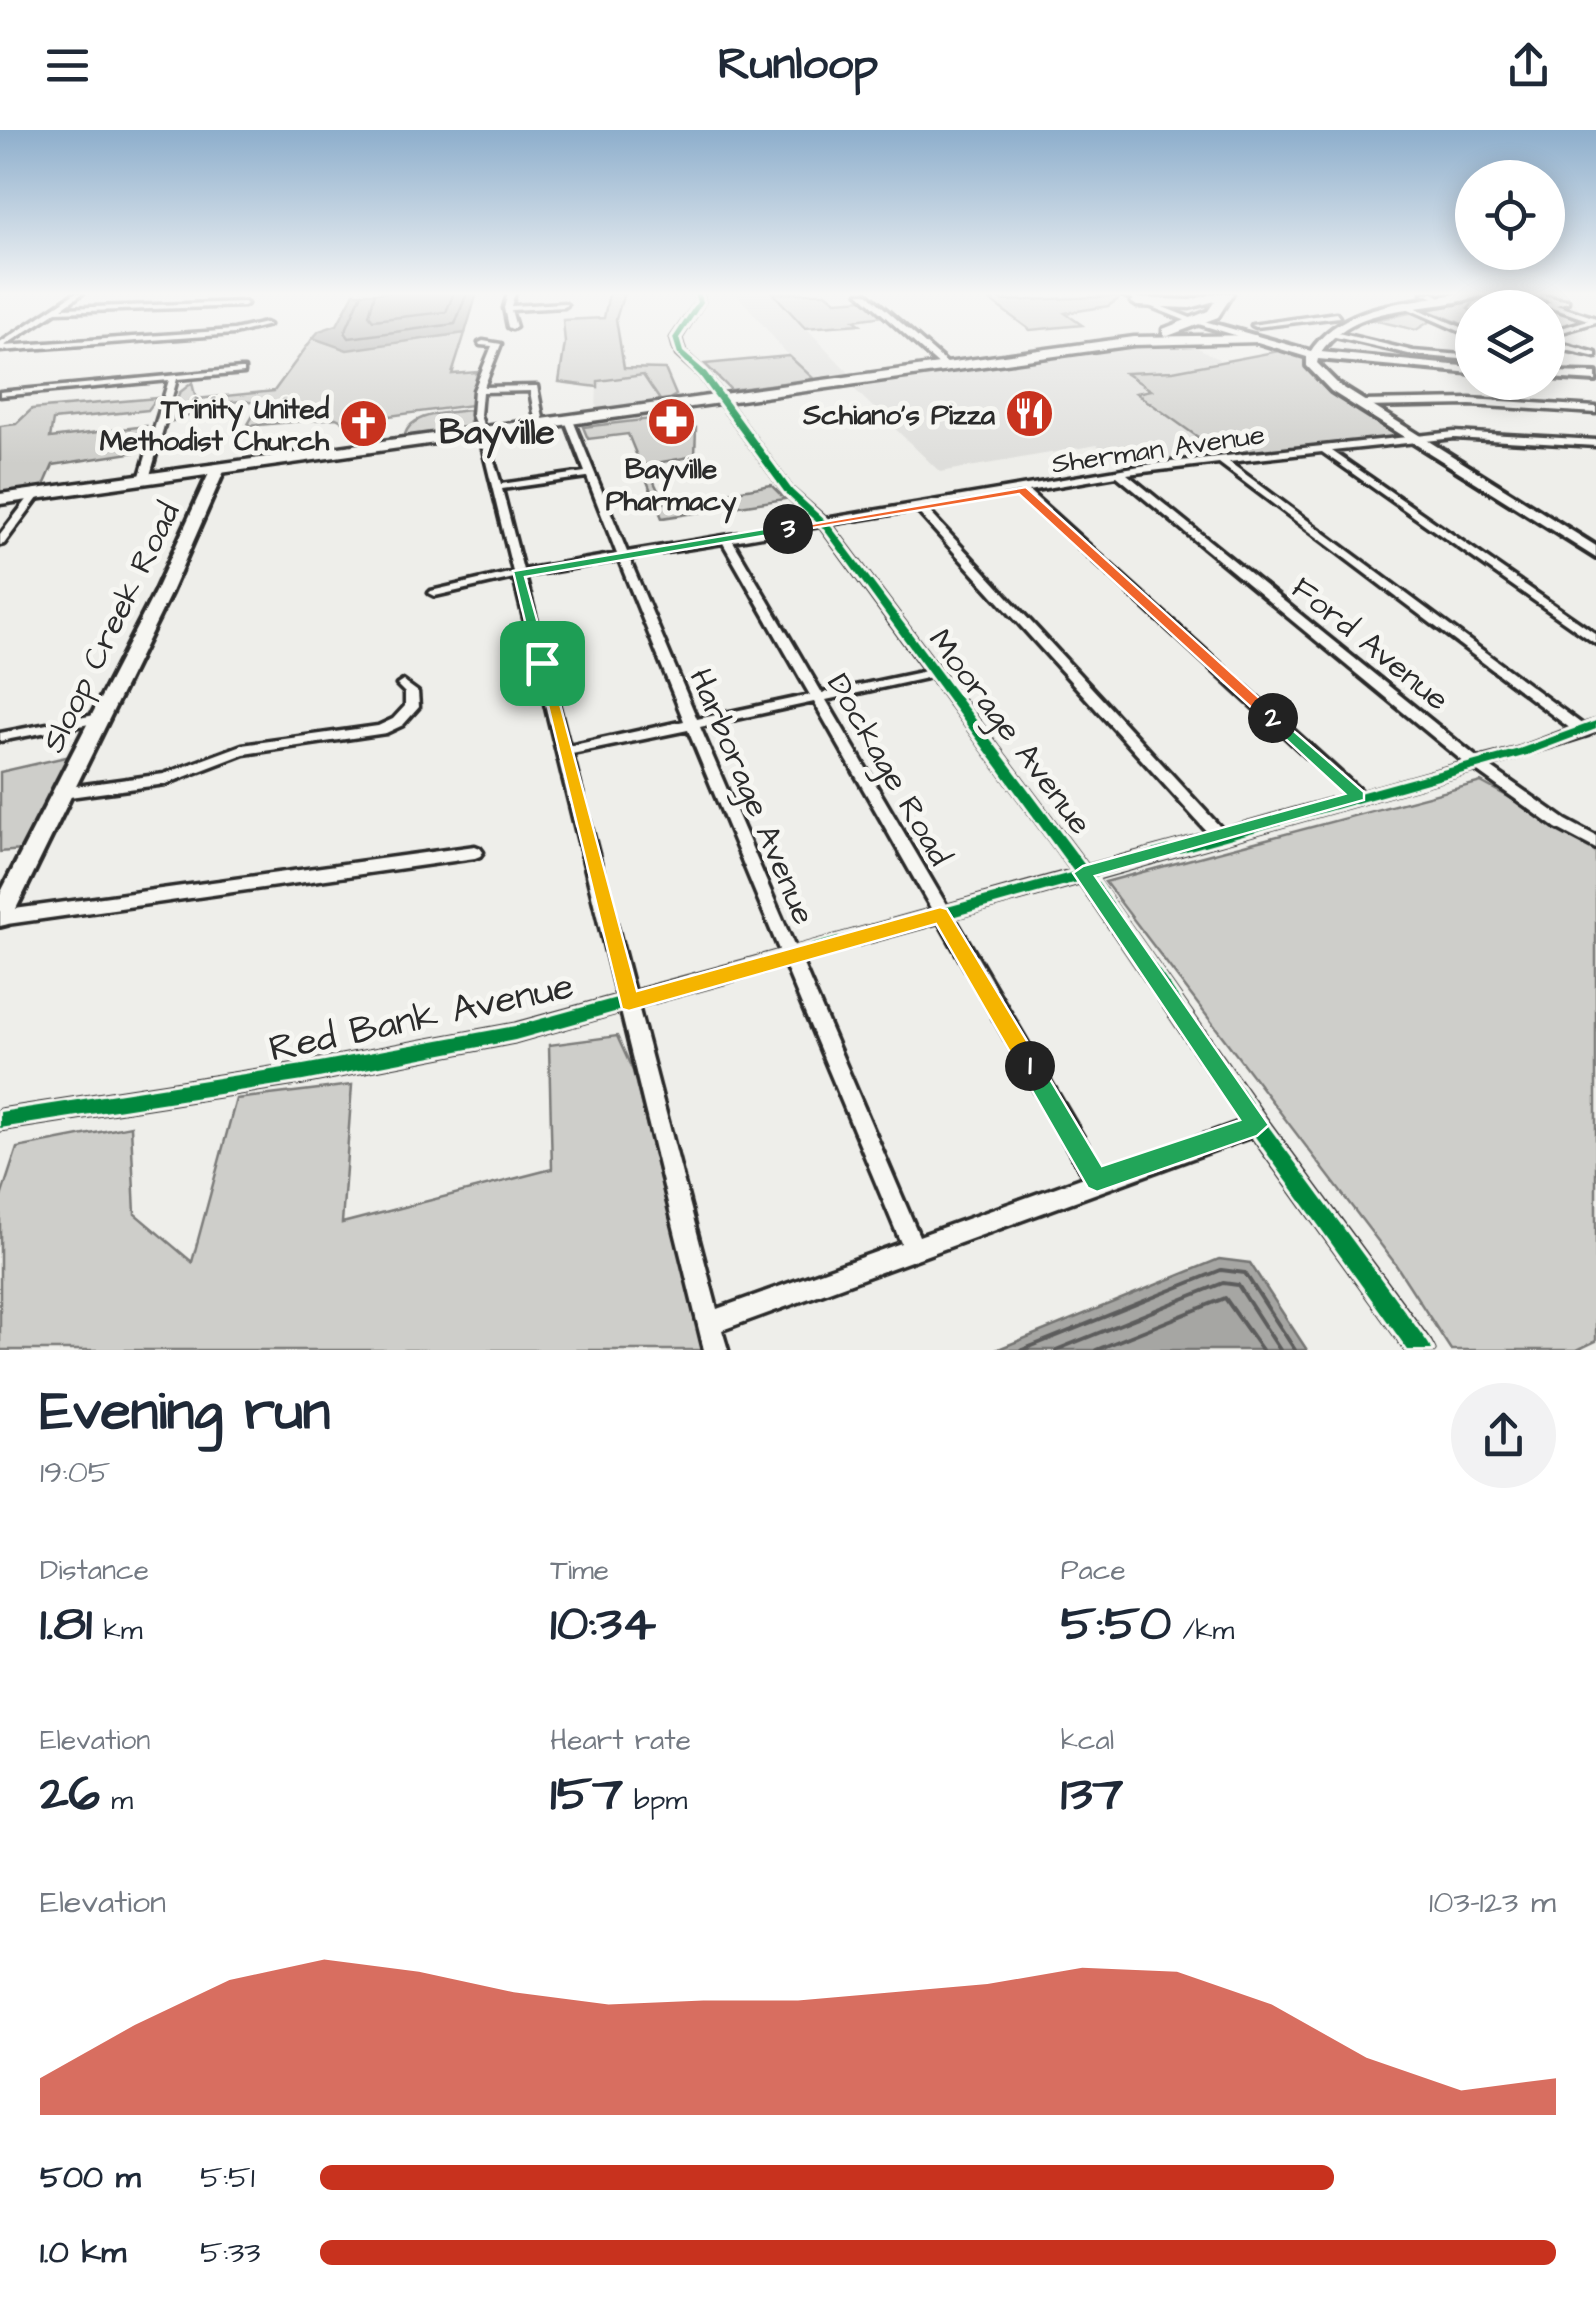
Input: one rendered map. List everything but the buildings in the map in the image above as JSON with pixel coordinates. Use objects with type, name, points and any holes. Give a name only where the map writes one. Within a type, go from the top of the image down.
[{"type":"highway","points":[[0,499],[1069,350]]},
{"type":"street","points":[[495,350],[479,390],[480,432],[566,751],[716,1350]]},
{"type":"street","name":"Moorage Avenue","points":[[679,350],[789,492],[823,522],[1083,873],[1257,1125],[1421,1350]]},
{"type":"street","points":[[926,350],[946,367]]},
{"type":"street","points":[[1307,350],[1318,356],[1455,367]]},
{"type":"street","points":[[1322,350],[1318,356],[1318,376],[1596,553]]},
{"type":"street","points":[[1400,350],[1455,356]]},
{"type":"street","points":[[0,394],[241,371]]},
{"type":"street","points":[[1565,375],[1596,377]]},
{"type":"street","points":[[144,479],[174,378]]},
{"type":"street","points":[[479,390],[534,388],[540,424]]},
{"type":"street","points":[[1361,404],[1454,402],[1596,410]]},
{"type":"street","name":"Harborage Avenue","points":[[569,420],[913,1247]]},
{"type":"street","name":"Sherman Avenue","points":[[434,593],[518,574],[1120,473],[1466,435],[1595,443]]},
{"type":"street","points":[[1324,449],[1596,640]]},
{"type":"street","points":[[1222,460],[1589,728]]},
{"type":"street","name":"Sloop Creek Road","points":[[0,918],[218,469]]},
{"type":"street","name":"Ford Avenue","points":[[1120,473],[1476,764],[1561,824],[1596,843]]},
{"type":"street","points":[[497,488],[590,474]]},
{"type":"street","points":[[1022,490],[1358,796]]},
{"type":"street","points":[[0,542],[36,494]]},
{"type":"street","points":[[919,508],[1218,834]]},
{"type":"street","name":"Dockage Road","points":[[727,540],[940,915],[1097,1180]]},
{"type":"street","points":[[566,751],[933,672]]},
{"type":"street","points":[[62,793],[166,778],[242,750],[381,730],[398,722],[412,707],[412,692],[403,684]]},
{"type":"street","points":[[0,737],[100,718]]},
{"type":"street","name":"Red Bank Avenue","points":[[0,1120],[450,1047],[792,958],[1218,834],[1476,764],[1589,728]]},
{"type":"street","points":[[0,918],[475,852]]},
{"type":"street","points":[[708,1323],[1257,1125]]},
{"type":"shaded area","points":[[304,350],[460,350],[452,374],[477,372],[472,405],[344,422],[336,418],[247,426],[259,405],[239,401],[173,421],[179,393],[192,383],[196,399],[274,391]]},
{"type":"shaded area","points":[[564,350],[621,350],[624,368],[665,369],[676,395],[662,403],[643,375],[598,381],[598,387],[559,382]]},
{"type":"shaded area","points":[[784,350],[827,350],[851,375],[814,379]]},
{"type":"shaded area","points":[[1099,350],[1202,350],[1220,360],[1173,371],[1127,373],[1152,391],[1138,394],[1223,455],[1125,467],[1097,445],[940,472],[848,383]]},
{"type":"shaded area","points":[[1284,350],[1306,356],[1317,380],[1402,437],[1223,455],[1136,393],[1151,390],[1125,373],[1173,371]]},
{"type":"shaded area","points":[[789,356],[814,379],[731,390],[705,364]]},
{"type":"shaded area","points":[[644,375],[662,403],[596,412],[597,381]]},
{"type":"shaded area","points":[[157,398],[148,410],[53,420],[50,438],[146,426],[137,452],[53,465],[43,488],[0,496],[0,426],[16,424],[32,409]]},
{"type":"shaded area","points":[[470,410],[470,431],[404,440],[406,431],[420,419]]},
{"type":"shaded area","points":[[651,419],[659,432],[696,428],[695,456],[646,465],[664,503],[771,485],[785,499],[662,518],[628,434],[588,439],[583,427]]},
{"type":"shaded area","points":[[70,756],[22,850],[0,852],[0,772]]},
{"type":"shaded area","points":[[1481,782],[1596,845],[1596,1341],[1577,1350],[1451,1350],[1394,1262],[1105,882]]},
{"type":"shaded area","points":[[617,1036],[633,1071],[703,1350],[0,1350],[0,1200],[17,1148],[131,1126],[135,1214],[192,1262],[236,1099],[352,1085],[342,1223],[552,1169],[549,1045]]},
{"type":"water","points":[[1219,1259],[1250,1263],[1307,1350],[996,1350]]},
{"type":"cycle path","points":[[679,350],[703,374],[789,492],[826,526],[1092,886],[1257,1125],[1421,1350]]},
{"type":"cycle path","points":[[0,1120],[303,1073],[515,1033],[1523,752],[1596,725]]},
{"type":"place","name":"Schiano's Pizza","points":[[1030,414]]},
{"type":"place","name":"Bayville Pharmacy","points":[[671,421]]},
{"type":"place","name":"Trinity United Methodist Church","points":[[364,424]]},
{"type":"district","name":"Bayville","points":[[497,431]]},
{"type":"route","points":[[1022,490],[1358,796],[1083,873],[1257,1125],[1097,1180],[940,915],[629,1002],[542,663],[518,574],[1022,490]]}]
